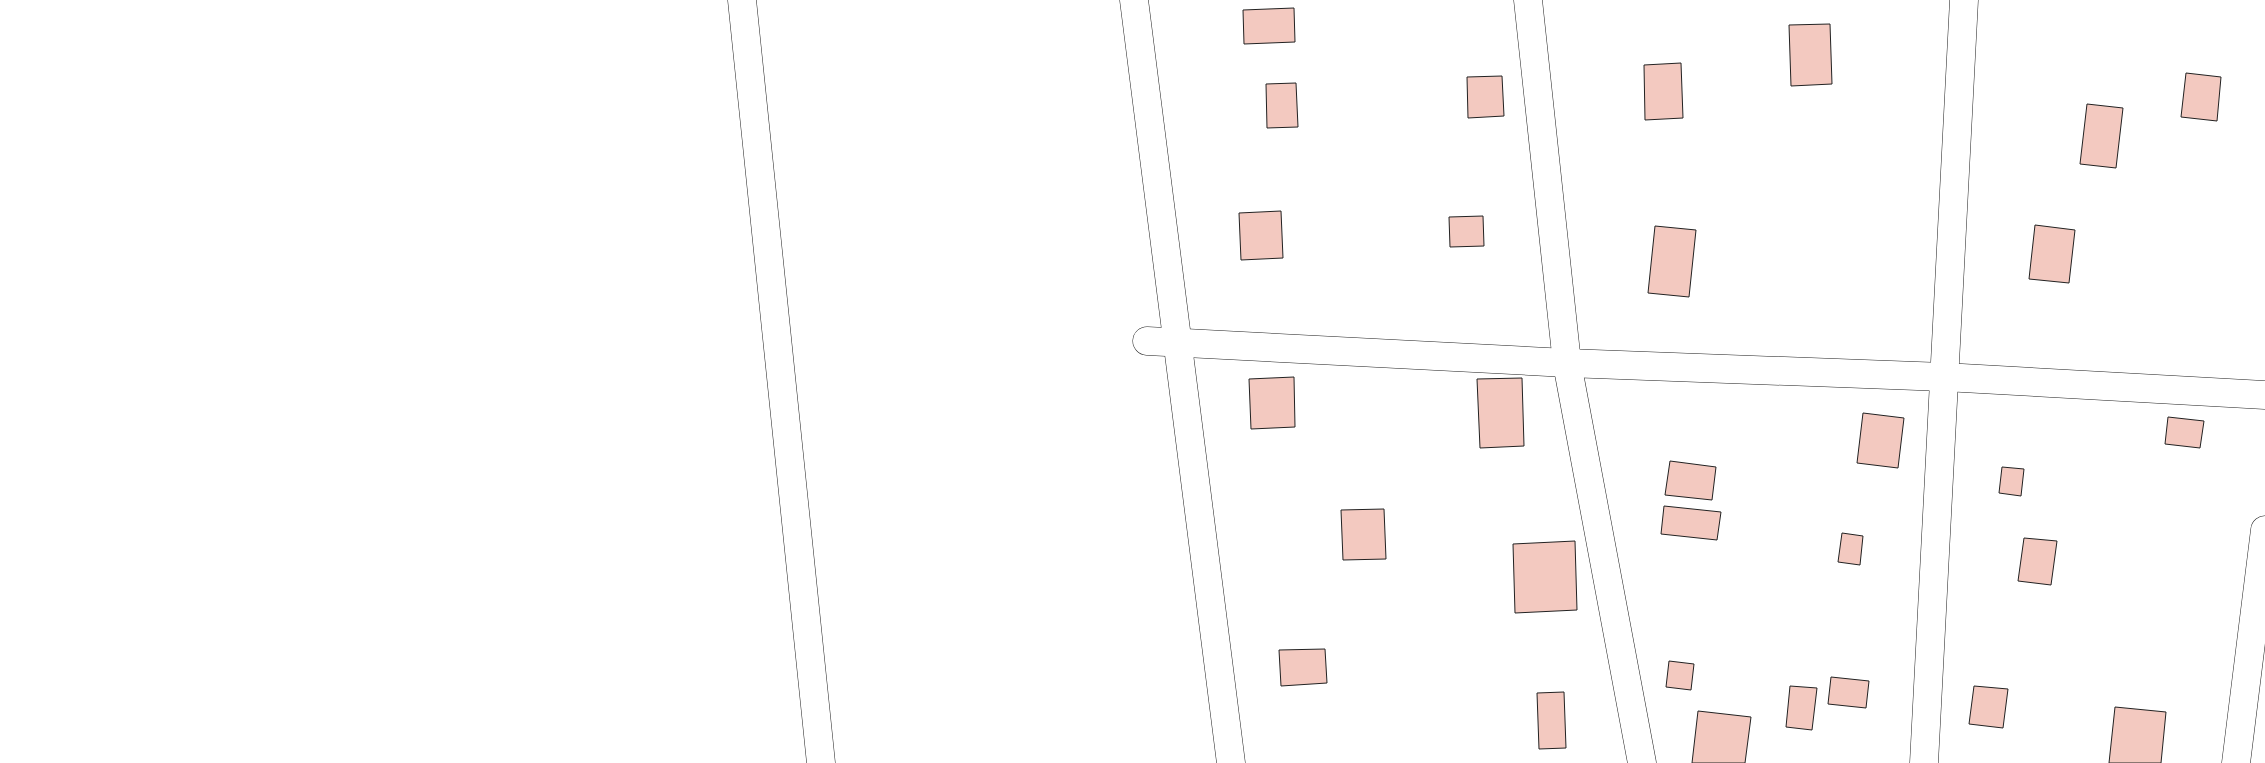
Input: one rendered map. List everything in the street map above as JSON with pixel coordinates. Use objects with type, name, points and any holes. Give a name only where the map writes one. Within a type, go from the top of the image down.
[{"type":"street","points":[[742,0],[821,763]]},
{"type":"street","points":[[1134,0],[1231,763]]},
{"type":"street","points":[[1528,0],[1567,363],[1642,763]]},
{"type":"street","points":[[1924,763],[1964,0]]},
{"type":"street","points":[[1147,341],[1567,363],[1944,377],[2265,395]]},
{"type":"street","points":[[2236,763],[2265,530]]},
{"type":"building","points":[[1294,8],[1295,42],[1244,44],[1243,10]]},
{"type":"building","points":[[1830,24],[1832,84],[1791,86],[1789,25]]},
{"type":"building","points":[[1681,63],[1683,118],[1645,120],[1644,65]]},
{"type":"building","points":[[2186,73],[2221,77],[2217,121],[2181,117]]},
{"type":"building","points":[[1502,76],[1504,116],[1468,118],[1467,77]]},
{"type":"building","points":[[1296,83],[1298,127],[1267,128],[1266,84]]},
{"type":"building","points":[[2087,104],[2123,108],[2116,168],[2080,164]]},
{"type":"building","points":[[1281,211],[1283,258],[1241,260],[1239,213]]},
{"type":"building","points":[[1483,216],[1484,246],[1450,247],[1449,217]]},
{"type":"building","points":[[2035,225],[2075,230],[2069,283],[2029,279]]},
{"type":"building","points":[[1655,226],[1696,230],[1689,297],[1648,293]]},
{"type":"building","points":[[1294,377],[1295,427],[1251,429],[1249,379]]},
{"type":"building","points":[[1522,378],[1524,446],[1480,448],[1477,379]]},
{"type":"building","points":[[1863,413],[1904,418],[1898,468],[1857,463]]},
{"type":"building","points":[[2168,417],[2204,421],[2200,448],[2165,444]]},
{"type":"building","points":[[1670,461],[1716,467],[1712,500],[1665,495]]},
{"type":"building","points":[[2002,467],[2024,469],[2021,496],[1999,493]]},
{"type":"building","points":[[1664,506],[1721,512],[1717,540],[1661,534]]},
{"type":"building","points":[[1384,509],[1386,559],[1343,560],[1341,510]]},
{"type":"building","points":[[1842,533],[1863,536],[1860,565],[1838,562]]},
{"type":"building","points":[[2024,538],[2057,541],[2051,585],[2018,581]]},
{"type":"building","points":[[1575,541],[1577,610],[1515,613],[1513,544]]},
{"type":"building","points":[[1325,649],[1327,683],[1281,686],[1279,650]]},
{"type":"building","points":[[1669,661],[1694,664],[1691,690],[1666,687]]},
{"type":"building","points":[[1831,677],[1869,681],[1866,708],[1828,704]]},
{"type":"building","points":[[1790,686],[1817,688],[1812,730],[1786,727]]},
{"type":"building","points":[[1974,686],[2008,689],[2003,728],[1969,724]]},
{"type":"building","points":[[1564,692],[1566,748],[1539,749],[1537,693]]},
{"type":"building","points":[[2115,707],[2166,712],[2161,763],[2109,763]]},
{"type":"building","points":[[1698,711],[1751,717],[1745,763],[1692,763]]}]
